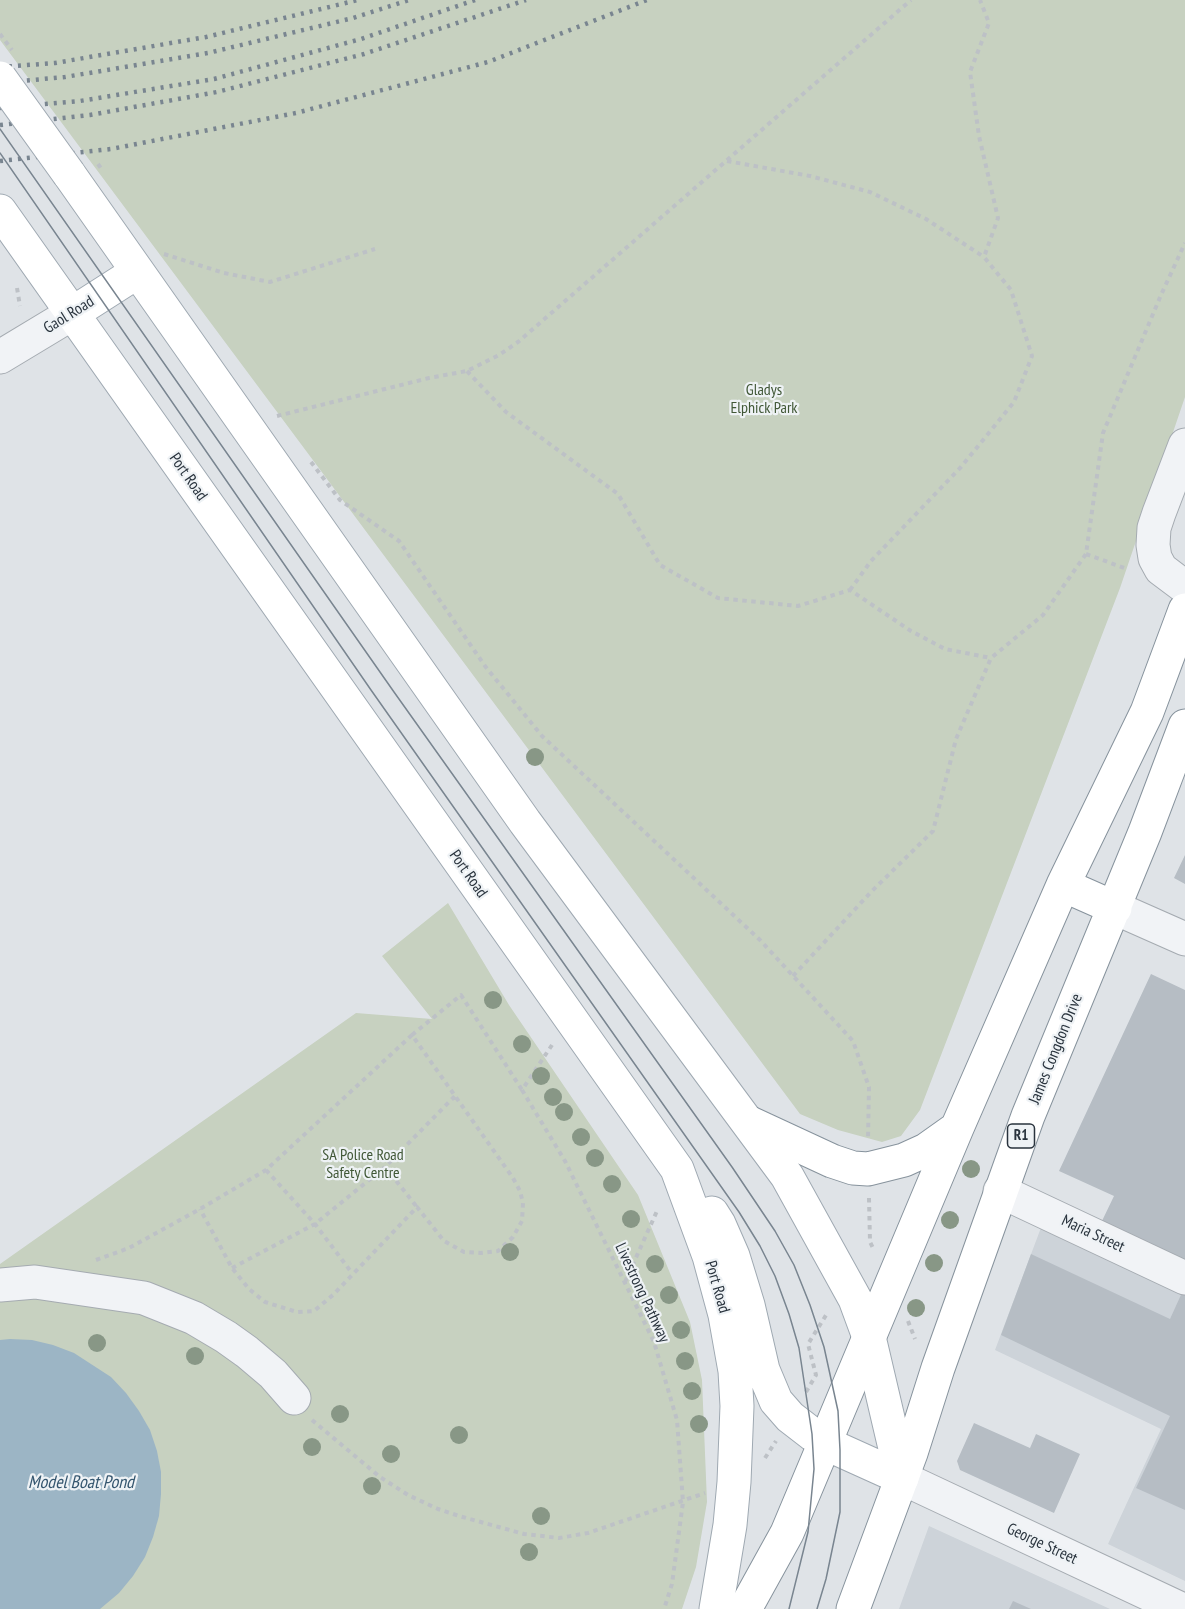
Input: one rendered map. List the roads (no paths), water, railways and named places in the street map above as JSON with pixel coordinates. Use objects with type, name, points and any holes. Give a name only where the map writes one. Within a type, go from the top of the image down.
[{"type":"main road","points":[[0,78],[525,822],[787,1176],[855,1299],[869,1337],[903,1478]]},
{"type":"main road","name":"Port Road","points":[[0,211],[677,1169],[709,1256],[725,1315],[735,1371],[734,1482],[730,1525],[716,1609]]},
{"type":"main road","name":"Gaol Road","points":[[72,313],[137,272]]},
{"type":"main road","points":[[745,1609],[787,1533],[957,1128],[1063,885],[1147,712],[1185,605]]},
{"type":"main road","name":"James Congdon Drive","points":[[903,1478],[1000,1191],[1048,1066],[1115,908],[1185,726]]},
{"type":"main road","points":[[1063,885],[1115,908]]},
{"type":"main road","points":[[750,1123],[832,1161],[853,1168],[868,1169],[887,1165],[926,1150],[957,1128]]},
{"type":"main road","points":[[677,1169],[708,1205],[719,1224],[741,1280],[763,1370],[776,1401],[790,1417],[825,1442],[903,1478]]},
{"type":"main road","name":"R1","points":[[853,1609],[903,1478]]},
{"type":"street","name":"Gaol Road","points":[[0,357],[72,313]]},
{"type":"street","points":[[1185,445],[1154,528],[1153,545],[1155,558],[1185,605]]},
{"type":"street","points":[[1115,908],[1185,939]]},
{"type":"street","name":"Maria Street","points":[[1000,1191],[1185,1278]]},
{"type":"street","points":[[0,1285],[35,1282],[144,1298],[194,1318],[226,1337],[273,1374],[294,1398]]},
{"type":"street","name":"George Street","points":[[903,1478],[1181,1609]]},
{"type":"water","name":"Model Boat Pond","points":[[0,1340],[32,1340],[53,1345],[74,1353],[111,1377],[139,1411],[150,1430],[157,1451],[161,1472],[161,1494],[159,1516],[153,1537],[145,1557],[133,1576],[119,1593],[100,1609],[0,1609]]},
{"type":"tram line","points":[[0,129],[394,692],[732,1167],[775,1231],[794,1265],[824,1347],[838,1411],[840,1512],[826,1579],[817,1609]]},
{"type":"tram line","points":[[0,153],[371,690],[739,1212],[760,1246],[775,1276],[799,1348],[812,1434],[814,1469],[808,1532],[789,1609]]},
{"type":"railway","points":[[0,67],[55,63],[206,37],[358,0]]},
{"type":"railway","points":[[0,83],[65,77],[208,53],[353,18],[409,0]]},
{"type":"railway","points":[[0,108],[80,101],[214,79],[361,39],[475,0]]},
{"type":"railway","points":[[0,125],[90,115],[217,92],[364,54],[526,0]]},
{"type":"railway","points":[[0,161],[111,149],[296,113],[488,62],[647,0]]},
{"type":"park label","name":"Gladys Elphick Park","points":[[764,399]]},
{"type":"park label","name":"SA Police Road Safety Centre","points":[[363,1164]]}]
